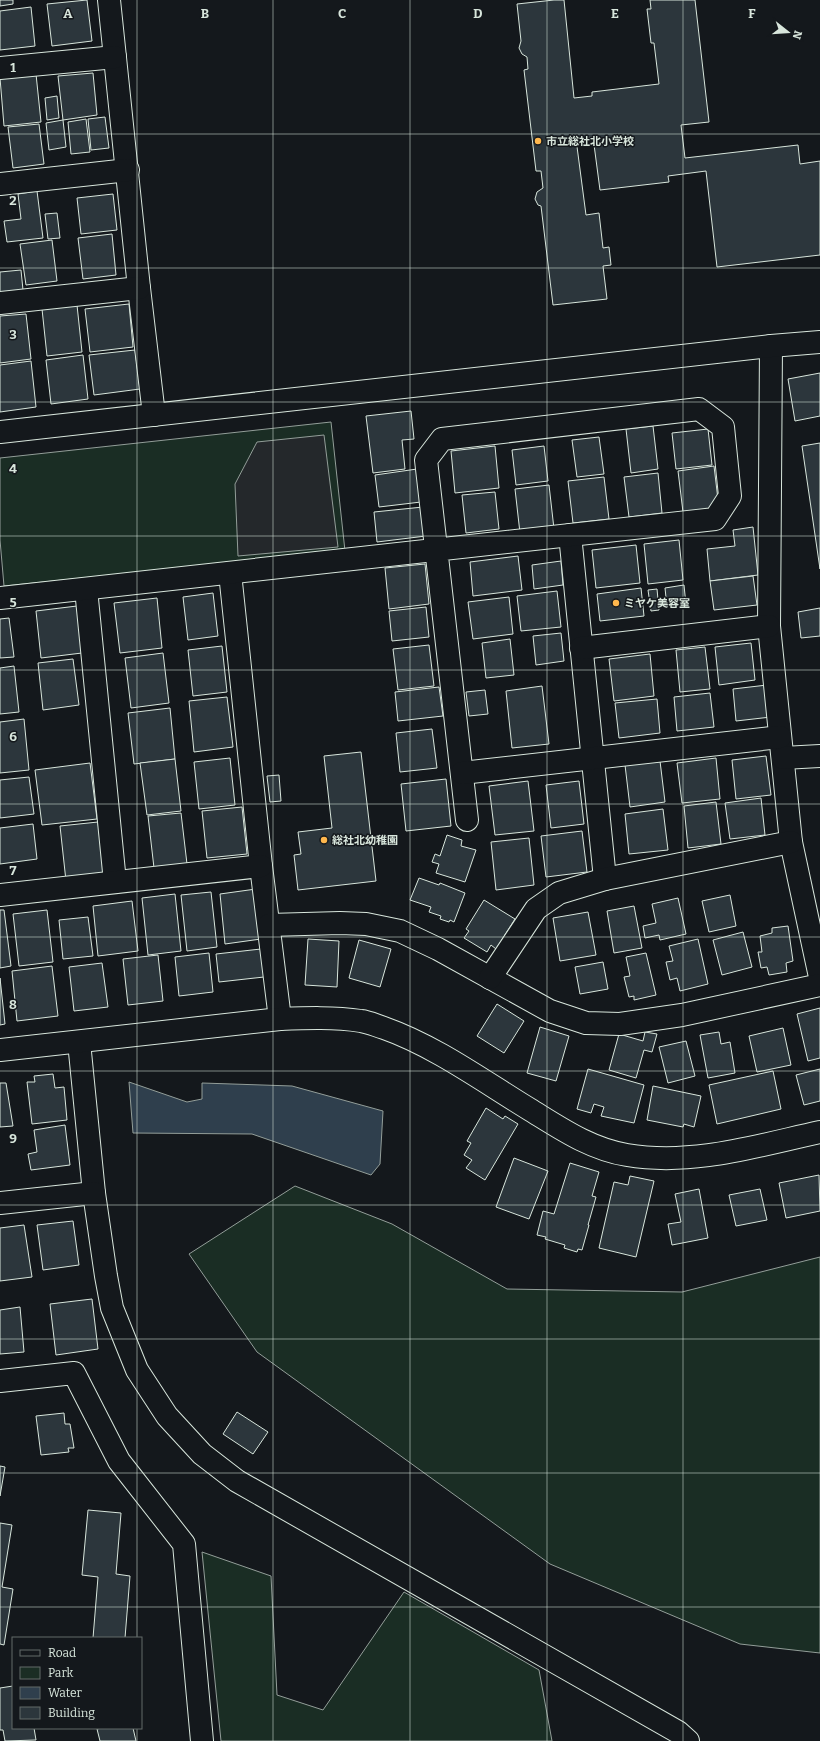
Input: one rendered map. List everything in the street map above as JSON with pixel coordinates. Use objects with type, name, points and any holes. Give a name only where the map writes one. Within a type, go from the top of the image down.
[{"type":"street","points":[[109,0],[128,170],[139,288],[154,415]]},
{"type":"street","points":[[0,68],[115,57]]},
{"type":"street","points":[[0,184],[128,170]]},
{"type":"street","points":[[0,303],[139,288]]},
{"type":"street","points":[[0,432],[771,346],[820,342]]},
{"type":"street","points":[[771,346],[769,626],[792,842],[820,977]]},
{"type":"street","points":[[0,598],[438,550],[570,536],[715,518],[730,496],[723,428],[699,409],[442,439],[426,460],[438,550],[467,820]]},
{"type":"street","points":[[570,536],[604,879]]},
{"type":"street","points":[[230,573],[261,866],[280,1019]]},
{"type":"street","points":[[86,589],[116,882]]},
{"type":"street","points":[[581,648],[769,626]]},
{"type":"street","points":[[462,773],[780,737]]},
{"type":"street","points":[[783,758],[820,756]]},
{"type":"street","points":[[490,978],[536,909],[559,893],[604,879],[792,842]]},
{"type":"street","points":[[0,895],[261,866]]},
{"type":"street","points":[[269,925],[360,923],[400,931],[438,948],[550,1011],[586,1023],[620,1024],[682,1015],[820,985]]},
{"type":"street","points":[[0,1050],[280,1019],[315,1018],[362,1021],[398,1033],[465,1070],[562,1130],[592,1145],[626,1155],[668,1159],[718,1155],[820,1132]]},
{"type":"street","points":[[79,1042],[94,1193],[112,1308],[137,1370],[167,1416],[202,1454],[237,1481],[678,1732],[688,1741]]},
{"type":"street","points":[[0,1203],[94,1193]]},
{"type":"street","points":[[0,1381],[74,1373],[118,1461],[184,1544],[202,1741]]},
{"type":"green space","points":[[331,422],[345,551],[4,586],[0,540],[0,458]]},
{"type":"green space","points":[[295,1186],[392,1224],[507,1289],[682,1292],[820,1257],[820,1653],[740,1644],[550,1564],[257,1352],[189,1254]]},
{"type":"green space","points":[[202,1552],[271,1576],[277,1695],[323,1710],[404,1592],[539,1670],[552,1741],[221,1741]]},
{"type":"shaded area","points":[[324,435],[338,547],[238,556],[235,484],[257,442]]},
{"type":"water","points":[[129,1082],[187,1102],[202,1099],[202,1083],[292,1086],[383,1111],[380,1164],[371,1175],[252,1134],[133,1133]]},
{"type":"building","points":[[0,0],[13,0],[13,4],[0,6]]},
{"type":"building","points":[[87,0],[92,41],[52,46],[47,4]]},
{"type":"building","points":[[564,0],[574,98],[592,96],[592,92],[659,84],[654,43],[651,43],[647,9],[651,9],[650,0],[695,0],[709,122],[681,125],[685,158],[798,145],[800,164],[820,161],[820,255],[717,267],[706,171],[668,176],[669,182],[600,190],[593,137],[576,139],[586,215],[599,213],[603,248],[609,247],[611,265],[603,266],[607,299],[553,305],[541,206],[538,205],[535,199],[537,192],[543,188],[541,171],[536,171],[524,70],[528,69],[527,57],[522,54],[519,48],[521,41],[517,4]]},
{"type":"building","points":[[31,7],[35,46],[0,50],[0,11]]},
{"type":"building","points":[[93,73],[97,115],[63,120],[58,76]]},
{"type":"building","points":[[36,74],[41,122],[4,126],[0,78]]},
{"type":"building","points":[[57,96],[59,118],[47,120],[45,98]]},
{"type":"building","points":[[105,117],[109,148],[91,150],[88,119]]},
{"type":"building","points":[[86,119],[90,152],[71,154],[68,122]]},
{"type":"building","points":[[63,120],[66,147],[49,150],[46,123]]},
{"type":"building","points":[[39,124],[44,164],[13,168],[8,127]]},
{"type":"building","points":[[37,191],[43,238],[7,242],[4,221],[21,219],[18,194]]},
{"type":"building","points":[[113,194],[117,230],[81,234],[77,198]]},
{"type":"building","points":[[57,213],[60,238],[48,239],[45,214]]},
{"type":"building","points":[[112,234],[116,275],[83,279],[78,238]]},
{"type":"building","points":[[52,240],[57,281],[26,285],[20,244]]},
{"type":"building","points":[[21,270],[23,290],[0,293],[0,272]]},
{"type":"building","points":[[129,304],[133,347],[90,352],[85,309]]},
{"type":"building","points":[[77,305],[82,352],[47,356],[42,309]]},
{"type":"building","points":[[26,314],[31,359],[0,363],[0,316]]},
{"type":"building","points":[[135,350],[140,389],[94,395],[89,355]]},
{"type":"building","points":[[83,355],[88,399],[51,404],[46,360]]},
{"type":"building","points":[[31,361],[36,407],[0,412],[0,365]]},
{"type":"building","points":[[820,373],[820,416],[795,421],[788,379]]},
{"type":"building","points":[[411,411],[414,439],[402,440],[405,469],[373,473],[366,416]]},
{"type":"building","points":[[653,426],[658,469],[631,473],[626,429]]},
{"type":"building","points":[[708,429],[712,465],[676,469],[672,433]]},
{"type":"building","points":[[599,437],[604,474],[577,477],[572,440]]},
{"type":"building","points":[[820,443],[820,569],[802,446]]},
{"type":"building","points":[[495,446],[499,488],[455,493],[451,451]]},
{"type":"building","points":[[544,446],[548,481],[516,485],[512,450]]},
{"type":"building","points":[[714,466],[719,508],[683,512],[678,471]]},
{"type":"building","points":[[417,469],[421,502],[379,507],[375,475]]},
{"type":"building","points":[[658,473],[662,513],[629,517],[624,477]]},
{"type":"building","points":[[604,477],[609,519],[573,523],[568,481]]},
{"type":"building","points":[[549,485],[554,529],[520,533],[515,489]]},
{"type":"building","points":[[495,492],[499,529],[466,533],[462,495]]},
{"type":"building","points":[[423,507],[426,536],[377,542],[374,512]]},
{"type":"building","points":[[753,527],[758,575],[710,581],[707,549],[735,546],[733,530]]},
{"type":"building","points":[[679,540],[683,580],[648,584],[644,544]]},
{"type":"building","points":[[636,545],[640,583],[596,588],[592,550]]},
{"type":"building","points":[[518,556],[522,590],[473,596],[470,562]]},
{"type":"building","points":[[561,561],[563,585],[534,589],[532,565]]},
{"type":"building","points":[[425,564],[429,604],[389,609],[385,568]]},
{"type":"building","points":[[753,576],[757,605],[714,610],[710,581]]},
{"type":"building","points":[[684,585],[686,605],[667,607],[665,588]]},
{"type":"building","points":[[641,588],[644,616],[600,621],[597,594]]},
{"type":"building","points":[[657,589],[659,610],[651,611],[648,590]]},
{"type":"building","points":[[557,591],[561,627],[521,631],[517,596]]},
{"type":"building","points":[[213,593],[218,636],[188,640],[183,597]]},
{"type":"building","points":[[509,597],[513,634],[473,639],[468,602]]},
{"type":"building","points":[[157,598],[162,648],[120,653],[114,603]]},
{"type":"building","points":[[77,606],[82,653],[41,658],[36,611]]},
{"type":"building","points":[[426,607],[429,637],[392,641],[389,611]]},
{"type":"building","points":[[820,608],[820,636],[801,638],[798,612]]},
{"type":"building","points":[[9,618],[14,657],[0,658],[0,619]]},
{"type":"building","points":[[561,633],[564,661],[536,665],[533,636]]},
{"type":"building","points":[[510,639],[514,675],[486,678],[482,643]]},
{"type":"building","points":[[751,643],[755,680],[719,685],[715,647]]},
{"type":"building","points":[[429,645],[434,686],[398,690],[393,649]]},
{"type":"building","points":[[222,646],[227,692],[193,696],[188,650]]},
{"type":"building","points":[[705,647],[710,689],[680,692],[676,650]]},
{"type":"building","points":[[163,653],[169,703],[131,708],[125,658]]},
{"type":"building","points":[[650,654],[654,696],[614,701],[609,659]]},
{"type":"building","points":[[73,659],[79,705],[43,710],[38,663]]},
{"type":"building","points":[[14,666],[19,712],[0,714],[0,668]]},
{"type":"building","points":[[767,685],[771,717],[736,721],[733,689]]},
{"type":"building","points":[[542,686],[549,744],[512,748],[506,691]]},
{"type":"building","points":[[439,687],[443,716],[398,721],[395,692]]},
{"type":"building","points":[[485,690],[488,714],[469,716],[466,692]]},
{"type":"building","points":[[710,693],[714,727],[677,731],[674,697]]},
{"type":"building","points":[[227,697],[233,747],[194,752],[189,701]]},
{"type":"building","points":[[657,699],[660,733],[619,738],[615,703]]},
{"type":"building","points":[[170,708],[175,759],[134,764],[128,713]]},
{"type":"building","points":[[24,719],[29,770],[0,773],[0,722]]},
{"type":"building","points":[[432,729],[437,768],[400,772],[396,733]]},
{"type":"building","points":[[361,752],[376,881],[298,890],[294,855],[301,854],[298,832],[332,828],[324,756]]},
{"type":"building","points":[[766,756],[771,795],[736,799],[732,760]]},
{"type":"building","points":[[230,758],[235,805],[199,809],[194,762]]},
{"type":"building","points":[[716,758],[720,799],[682,803],[677,763]]},
{"type":"building","points":[[175,759],[181,811],[147,815],[140,763]]},
{"type":"building","points":[[660,761],[665,802],[630,807],[625,765]]},
{"type":"building","points":[[90,763],[97,819],[42,825],[35,770]]},
{"type":"building","points":[[279,775],[281,801],[270,802],[267,776]]},
{"type":"building","points":[[29,777],[34,814],[0,818],[0,780]]},
{"type":"building","points":[[446,779],[451,826],[406,831],[401,784]]},
{"type":"building","points":[[528,781],[534,831],[495,835],[489,786]]},
{"type":"building","points":[[579,781],[584,824],[551,828],[546,785]]},
{"type":"building","points":[[761,798],[765,835],[730,839],[725,803]]},
{"type":"building","points":[[716,802],[721,844],[688,848],[684,806]]},
{"type":"building","points":[[242,807],[247,854],[207,858],[202,811]]},
{"type":"building","points":[[663,809],[668,850],[629,854],[625,814]]},
{"type":"building","points":[[181,813],[187,864],[154,868],[148,816]]},
{"type":"building","points":[[98,822],[104,877],[66,881],[60,826]]},
{"type":"building","points":[[33,824],[37,859],[0,864],[0,828]]},
{"type":"building","points":[[582,831],[587,872],[546,877],[541,836]]},
{"type":"building","points":[[447,835],[462,840],[461,846],[476,850],[465,882],[436,873],[439,864],[432,862],[435,854],[440,856]]},
{"type":"building","points":[[529,838],[534,885],[496,890],[491,842]]},
{"type":"building","points":[[419,878],[439,885],[440,883],[465,893],[454,922],[440,919],[441,916],[429,912],[431,907],[410,900]]},
{"type":"building","points":[[256,889],[261,939],[225,944],[220,894]]},
{"type":"building","points":[[211,892],[217,947],[187,951],[181,895]]},
{"type":"building","points":[[175,894],[181,951],[148,955],[142,898]]},
{"type":"building","points":[[730,895],[736,926],[709,932],[702,901]]},
{"type":"building","points":[[678,898],[686,934],[660,940],[659,935],[645,938],[643,926],[656,923],[652,904]]},
{"type":"building","points":[[484,900],[515,919],[496,949],[491,945],[487,952],[464,938],[469,931],[466,929]]},
{"type":"building","points":[[132,901],[138,951],[98,956],[93,906]]},
{"type":"building","points":[[634,906],[642,948],[614,953],[607,911]]},
{"type":"building","points":[[0,910],[4,910],[11,966],[0,968]]},
{"type":"building","points":[[47,910],[53,962],[19,966],[13,914]]},
{"type":"building","points":[[588,912],[596,955],[560,961],[553,918]]},
{"type":"building","points":[[88,917],[93,956],[63,959],[59,920]]},
{"type":"building","points":[[788,926],[793,961],[786,963],[787,972],[769,975],[767,967],[761,968],[758,952],[762,952],[760,936],[772,933],[772,928]]},
{"type":"building","points":[[743,932],[752,967],[722,975],[713,940]]},
{"type":"building","points":[[308,939],[339,941],[337,987],[305,985]]},
{"type":"building","points":[[698,939],[708,984],[680,991],[677,978],[670,980],[666,962],[673,961],[669,946]]},
{"type":"building","points":[[359,940],[391,949],[380,987],[349,978]]},
{"type":"building","points":[[261,949],[264,977],[219,982],[216,954]]},
{"type":"building","points":[[209,953],[213,992],[179,996],[175,957]]},
{"type":"building","points":[[646,953],[656,995],[634,1000],[634,996],[629,997],[624,977],[630,976],[626,957]]},
{"type":"building","points":[[158,955],[163,1001],[128,1005],[123,959]]},
{"type":"building","points":[[603,962],[608,989],[580,994],[575,967]]},
{"type":"building","points":[[102,963],[108,1007],[74,1011],[69,967]]},
{"type":"building","points":[[52,966],[58,1016],[17,1021],[12,971]]},
{"type":"building","points":[[0,978],[5,1024],[0,1025]]},
{"type":"building","points":[[497,1004],[524,1021],[504,1053],[477,1036]]},
{"type":"building","points":[[820,1008],[820,1058],[808,1061],[797,1014]]},
{"type":"building","points":[[540,1027],[569,1036],[556,1081],[527,1073]]},
{"type":"building","points":[[783,1028],[791,1065],[757,1072],[749,1036]]},
{"type":"building","points":[[645,1032],[657,1034],[652,1052],[644,1050],[636,1078],[609,1070],[619,1034],[643,1041]]},
{"type":"building","points":[[719,1032],[721,1044],[730,1042],[735,1073],[708,1078],[700,1035]]},
{"type":"building","points":[[686,1041],[695,1076],[668,1083],[659,1047]]},
{"type":"building","points":[[588,1069],[644,1085],[634,1123],[601,1116],[604,1107],[594,1104],[591,1113],[577,1109]]},
{"type":"building","points":[[820,1069],[820,1101],[804,1105],[796,1075]]},
{"type":"building","points":[[773,1071],[781,1109],[717,1124],[709,1085]]},
{"type":"building","points":[[53,1074],[55,1088],[64,1087],[67,1120],[32,1124],[27,1082],[35,1082],[34,1076]]},
{"type":"building","points":[[0,1083],[6,1083],[13,1126],[0,1127]]},
{"type":"building","points":[[653,1086],[701,1096],[694,1127],[684,1124],[683,1127],[647,1120]]},
{"type":"building","points":[[486,1108],[503,1119],[505,1116],[518,1124],[485,1180],[466,1168],[472,1160],[464,1155],[471,1143],[467,1141]]},
{"type":"building","points":[[65,1125],[70,1165],[31,1170],[28,1154],[37,1152],[34,1130]]},
{"type":"building","points":[[514,1158],[548,1171],[529,1219],[496,1207]]},
{"type":"building","points":[[570,1163],[599,1172],[592,1196],[596,1197],[589,1225],[582,1250],[578,1249],[577,1252],[564,1248],[565,1245],[537,1235],[543,1211],[554,1214]]},
{"type":"building","points":[[819,1175],[820,1211],[786,1218],[779,1183]]},
{"type":"building","points":[[630,1176],[654,1181],[636,1257],[599,1248],[614,1182],[628,1185]]},
{"type":"building","points":[[699,1189],[708,1238],[672,1245],[668,1224],[681,1222],[675,1194]]},
{"type":"building","points":[[760,1189],[767,1220],[736,1226],[729,1195]]},
{"type":"building","points":[[73,1221],[79,1265],[43,1270],[37,1225]]},
{"type":"building","points":[[24,1225],[32,1277],[0,1281],[0,1228]]},
{"type":"building","points":[[92,1299],[98,1349],[56,1355],[50,1304]]},
{"type":"building","points":[[20,1307],[24,1352],[0,1354],[0,1310]]},
{"type":"building","points":[[237,1412],[268,1432],[253,1454],[223,1434]]},
{"type":"building","points":[[64,1413],[65,1424],[70,1424],[74,1448],[68,1448],[69,1452],[41,1455],[36,1416]]},
{"type":"building","points":[[0,1466],[5,1467],[0,1496]]},
{"type":"building","points":[[88,1510],[121,1513],[116,1574],[130,1576],[125,1637],[93,1637],[98,1577],[82,1575]]},
{"type":"building","points":[[0,1523],[12,1525],[2,1587],[13,1589],[4,1645],[0,1644]]},
{"type":"building","points":[[12,1686],[12,1729],[34,1729],[36,1740],[5,1741],[3,1730],[0,1730],[0,1688]]},
{"type":"building","points":[[97,1729],[133,1729],[136,1741],[100,1741]]},
{"type":"place","name":"市立総社北小学校","points":[[538,141]]},
{"type":"place","name":"ミヤケ美容室","points":[[616,603]]},
{"type":"place","name":"総社北幼稚園","points":[[324,840]]}]
